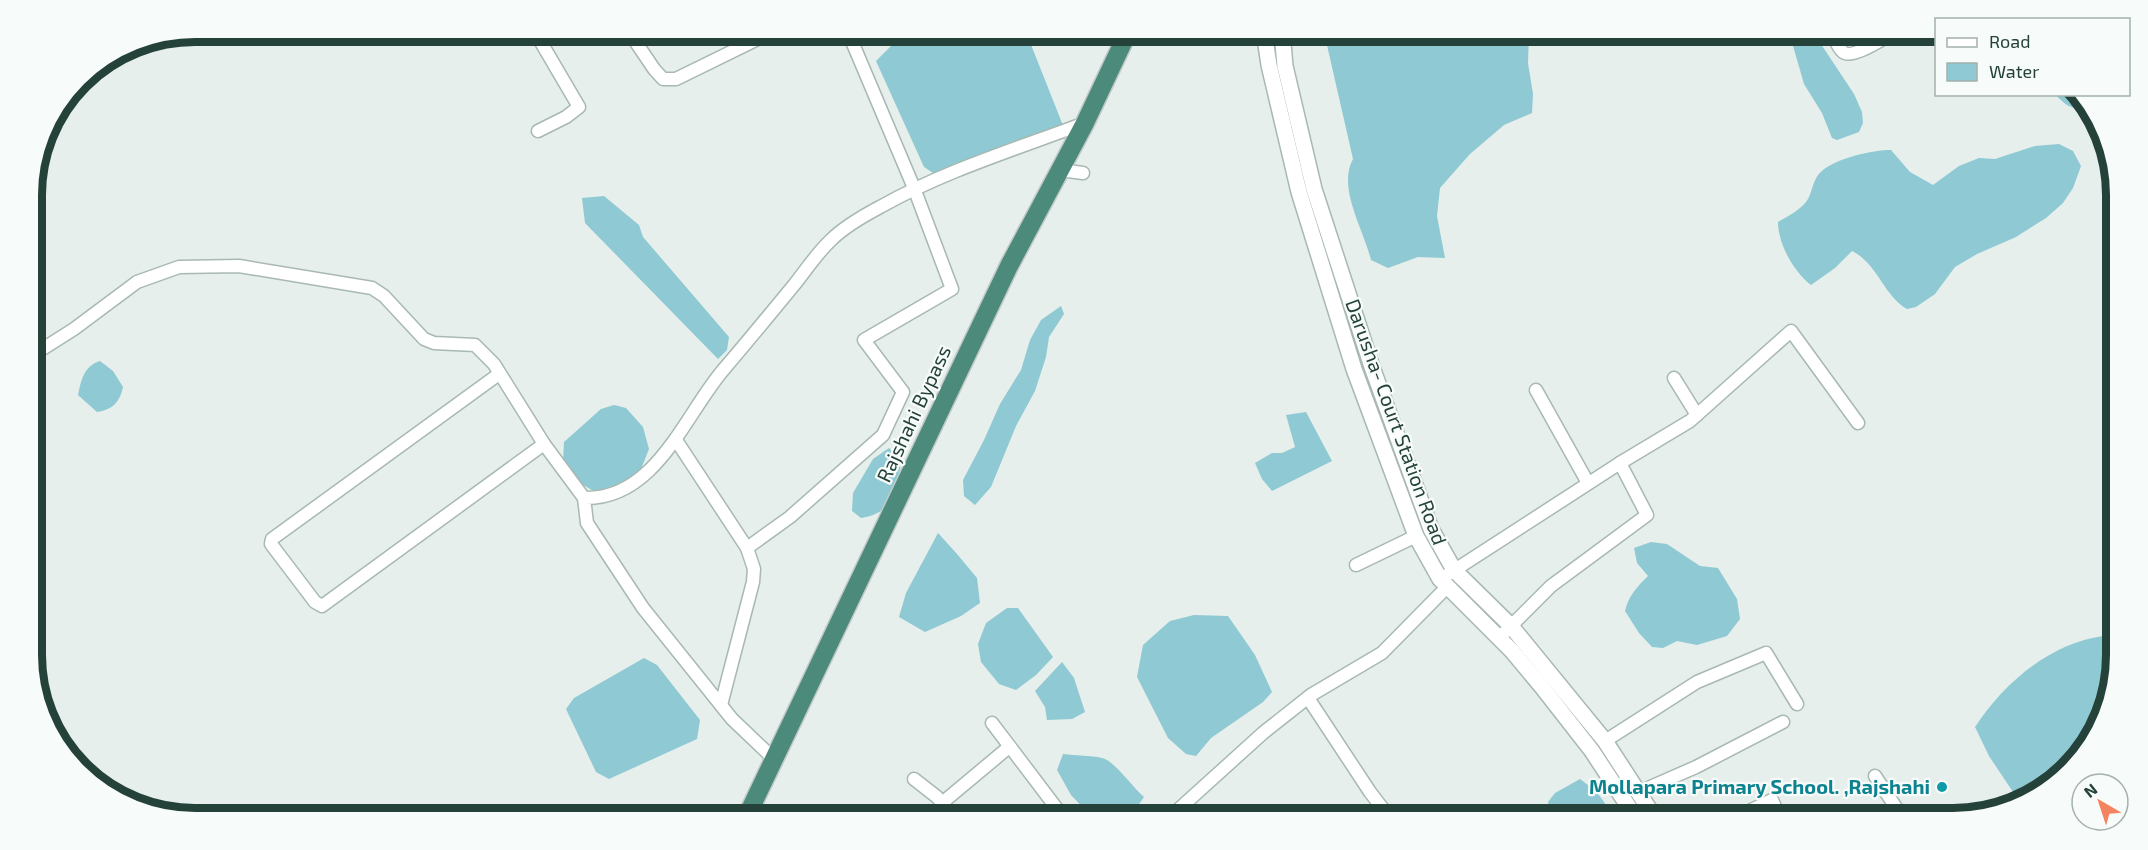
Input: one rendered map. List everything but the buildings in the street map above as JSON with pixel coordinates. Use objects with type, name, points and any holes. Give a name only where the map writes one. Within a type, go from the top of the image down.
[{"type":"highway","name":"Rajshahi Bypass","points":[[751,808],[1004,276],[1085,123],[1123,42]]},
{"type":"street","points":[[538,131],[567,117],[579,107],[541,42]]},
{"type":"street","points":[[636,42],[663,79],[676,79],[752,42]]},
{"type":"street","points":[[747,548],[790,517],[883,435],[903,392],[864,340],[952,289],[914,188],[852,42]]},
{"type":"street","name":"Darusha- Court Station Road","points":[[1266,42],[1299,192],[1354,369],[1416,536],[1444,583],[1499,638],[1536,680],[1585,743],[1629,808]]},
{"type":"street","name":"Darusha- Court Station Road","points":[[1283,42],[1286,66],[1314,189],[1372,367],[1431,529],[1454,570],[1511,626],[1605,741],[1649,808]]},
{"type":"street","points":[[1837,42],[1843,52],[1848,54],[1856,53],[1876,42]]},
{"type":"street","points":[[584,498],[603,498],[621,490],[649,471],[666,455],[694,408],[722,371],[831,239],[855,220],[914,188],[1085,123]]},
{"type":"street","points":[[1060,170],[1083,173]]},
{"type":"street","points":[[42,349],[74,329],[137,282],[179,267],[239,266],[372,288],[384,296],[424,339],[434,343],[476,345],[494,364],[544,444],[584,498],[587,523],[643,608],[742,730],[775,760]]},
{"type":"street","points":[[1180,808],[1263,733],[1308,698],[1382,653],[1454,570],[1588,483],[1690,421],[1791,331],[1858,423]]},
{"type":"street","points":[[499,374],[272,539],[271,544],[315,602],[322,606],[544,444]]},
{"type":"street","points":[[1674,378],[1697,414]]},
{"type":"street","points":[[1536,390],[1588,483]]},
{"type":"street","points":[[676,440],[747,548],[753,569],[753,582],[721,705]]},
{"type":"street","points":[[1499,638],[1551,586],[1647,514],[1620,463]]},
{"type":"street","points":[[1356,565],[1416,536]]},
{"type":"street","points":[[1605,741],[1697,682],[1766,652],[1797,704]]},
{"type":"street","points":[[1308,698],[1382,808]]},
{"type":"street","points":[[1639,792],[1696,767],[1783,722]]},
{"type":"street","points":[[992,723],[1056,808]]},
{"type":"street","points":[[942,803],[1009,747]]},
{"type":"street","points":[[1875,776],[1896,808]]},
{"type":"street","points":[[914,779],[946,808]]},
{"type":"street","points":[[1757,808],[1772,800],[1776,808]]},
{"type":"water","points":[[895,42],[1030,42],[1064,128],[939,177],[924,167],[876,61]]},
{"type":"water","points":[[1326,42],[1529,42],[1528,63],[1533,94],[1532,113],[1504,125],[1470,154],[1440,188],[1437,216],[1445,258],[1418,257],[1388,268],[1371,260],[1350,196],[1349,170],[1353,159]]},
{"type":"water","points":[[1611,42],[1626,42],[1620,46]]},
{"type":"water","points":[[1792,42],[1820,42],[1854,94],[1862,112],[1863,123],[1859,132],[1837,140],[1832,138],[1822,113],[1804,84]]},
{"type":"water","points":[[2057,96],[2070,96],[2078,108],[2069,106]]},
{"type":"water","points":[[2059,144],[2073,151],[2081,166],[2073,188],[2063,203],[2046,218],[2016,237],[1977,254],[1955,267],[1935,294],[1916,307],[1907,309],[1899,303],[1868,264],[1852,251],[1835,268],[1811,285],[1799,273],[1784,248],[1778,222],[1805,203],[1820,173],[1846,158],[1874,151],[1891,150],[1910,172],[1933,185],[1959,166],[1979,158],[1995,159],[2035,146]]},
{"type":"water","points":[[604,196],[639,225],[643,237],[729,337],[727,350],[718,359],[585,223],[582,198]]},
{"type":"water","points":[[1061,306],[1064,314],[1049,337],[1046,357],[1035,391],[1016,426],[991,487],[975,505],[964,496],[963,480],[1000,404],[1021,370],[1030,340],[1041,320]]},
{"type":"water","points":[[100,361],[113,371],[123,387],[120,397],[114,404],[97,412],[78,395],[87,370]]},
{"type":"water","points":[[614,405],[626,408],[643,427],[649,449],[639,474],[612,492],[597,493],[578,482],[563,461],[564,442],[601,409]]},
{"type":"water","points":[[1306,412],[1332,461],[1272,491],[1262,479],[1255,463],[1272,453],[1282,453],[1295,447],[1286,415]]},
{"type":"water","points":[[889,448],[901,460],[896,490],[881,511],[861,518],[852,511],[853,493],[873,459]]},
{"type":"water","points":[[938,533],[977,578],[980,603],[961,616],[925,632],[899,617],[906,593]]},
{"type":"water","points":[[1651,542],[1667,544],[1700,566],[1718,568],[1737,599],[1740,619],[1727,636],[1697,645],[1677,641],[1663,648],[1652,647],[1639,633],[1625,611],[1631,596],[1648,576],[1637,563],[1634,548]]},
{"type":"water","points":[[1007,608],[1018,608],[1053,657],[1036,675],[1016,690],[999,684],[981,662],[978,644],[986,623]]},
{"type":"water","points":[[1194,615],[1228,616],[1255,655],[1272,692],[1263,702],[1211,738],[1196,756],[1186,754],[1168,738],[1137,677],[1143,645],[1170,621]]},
{"type":"water","points":[[2103,636],[2106,642],[2103,685],[2090,723],[2068,756],[2054,770],[2014,794],[1989,756],[1975,727],[1999,696],[2030,668],[2065,647]]},
{"type":"water","points":[[644,658],[657,665],[700,720],[697,739],[609,779],[596,772],[566,709],[574,698]]},
{"type":"water","points":[[1062,662],[1074,678],[1085,712],[1072,719],[1047,720],[1045,707],[1035,691]]},
{"type":"water","points":[[1063,754],[1102,758],[1118,769],[1144,797],[1135,808],[1083,808],[1071,795],[1057,770]]},
{"type":"water","points":[[1580,779],[1597,792],[1608,808],[1550,808],[1548,802],[1555,793]]},
{"type":"place","name":"Mollapara Primary School. ,Rajshahi","points":[[1942,787]]}]
